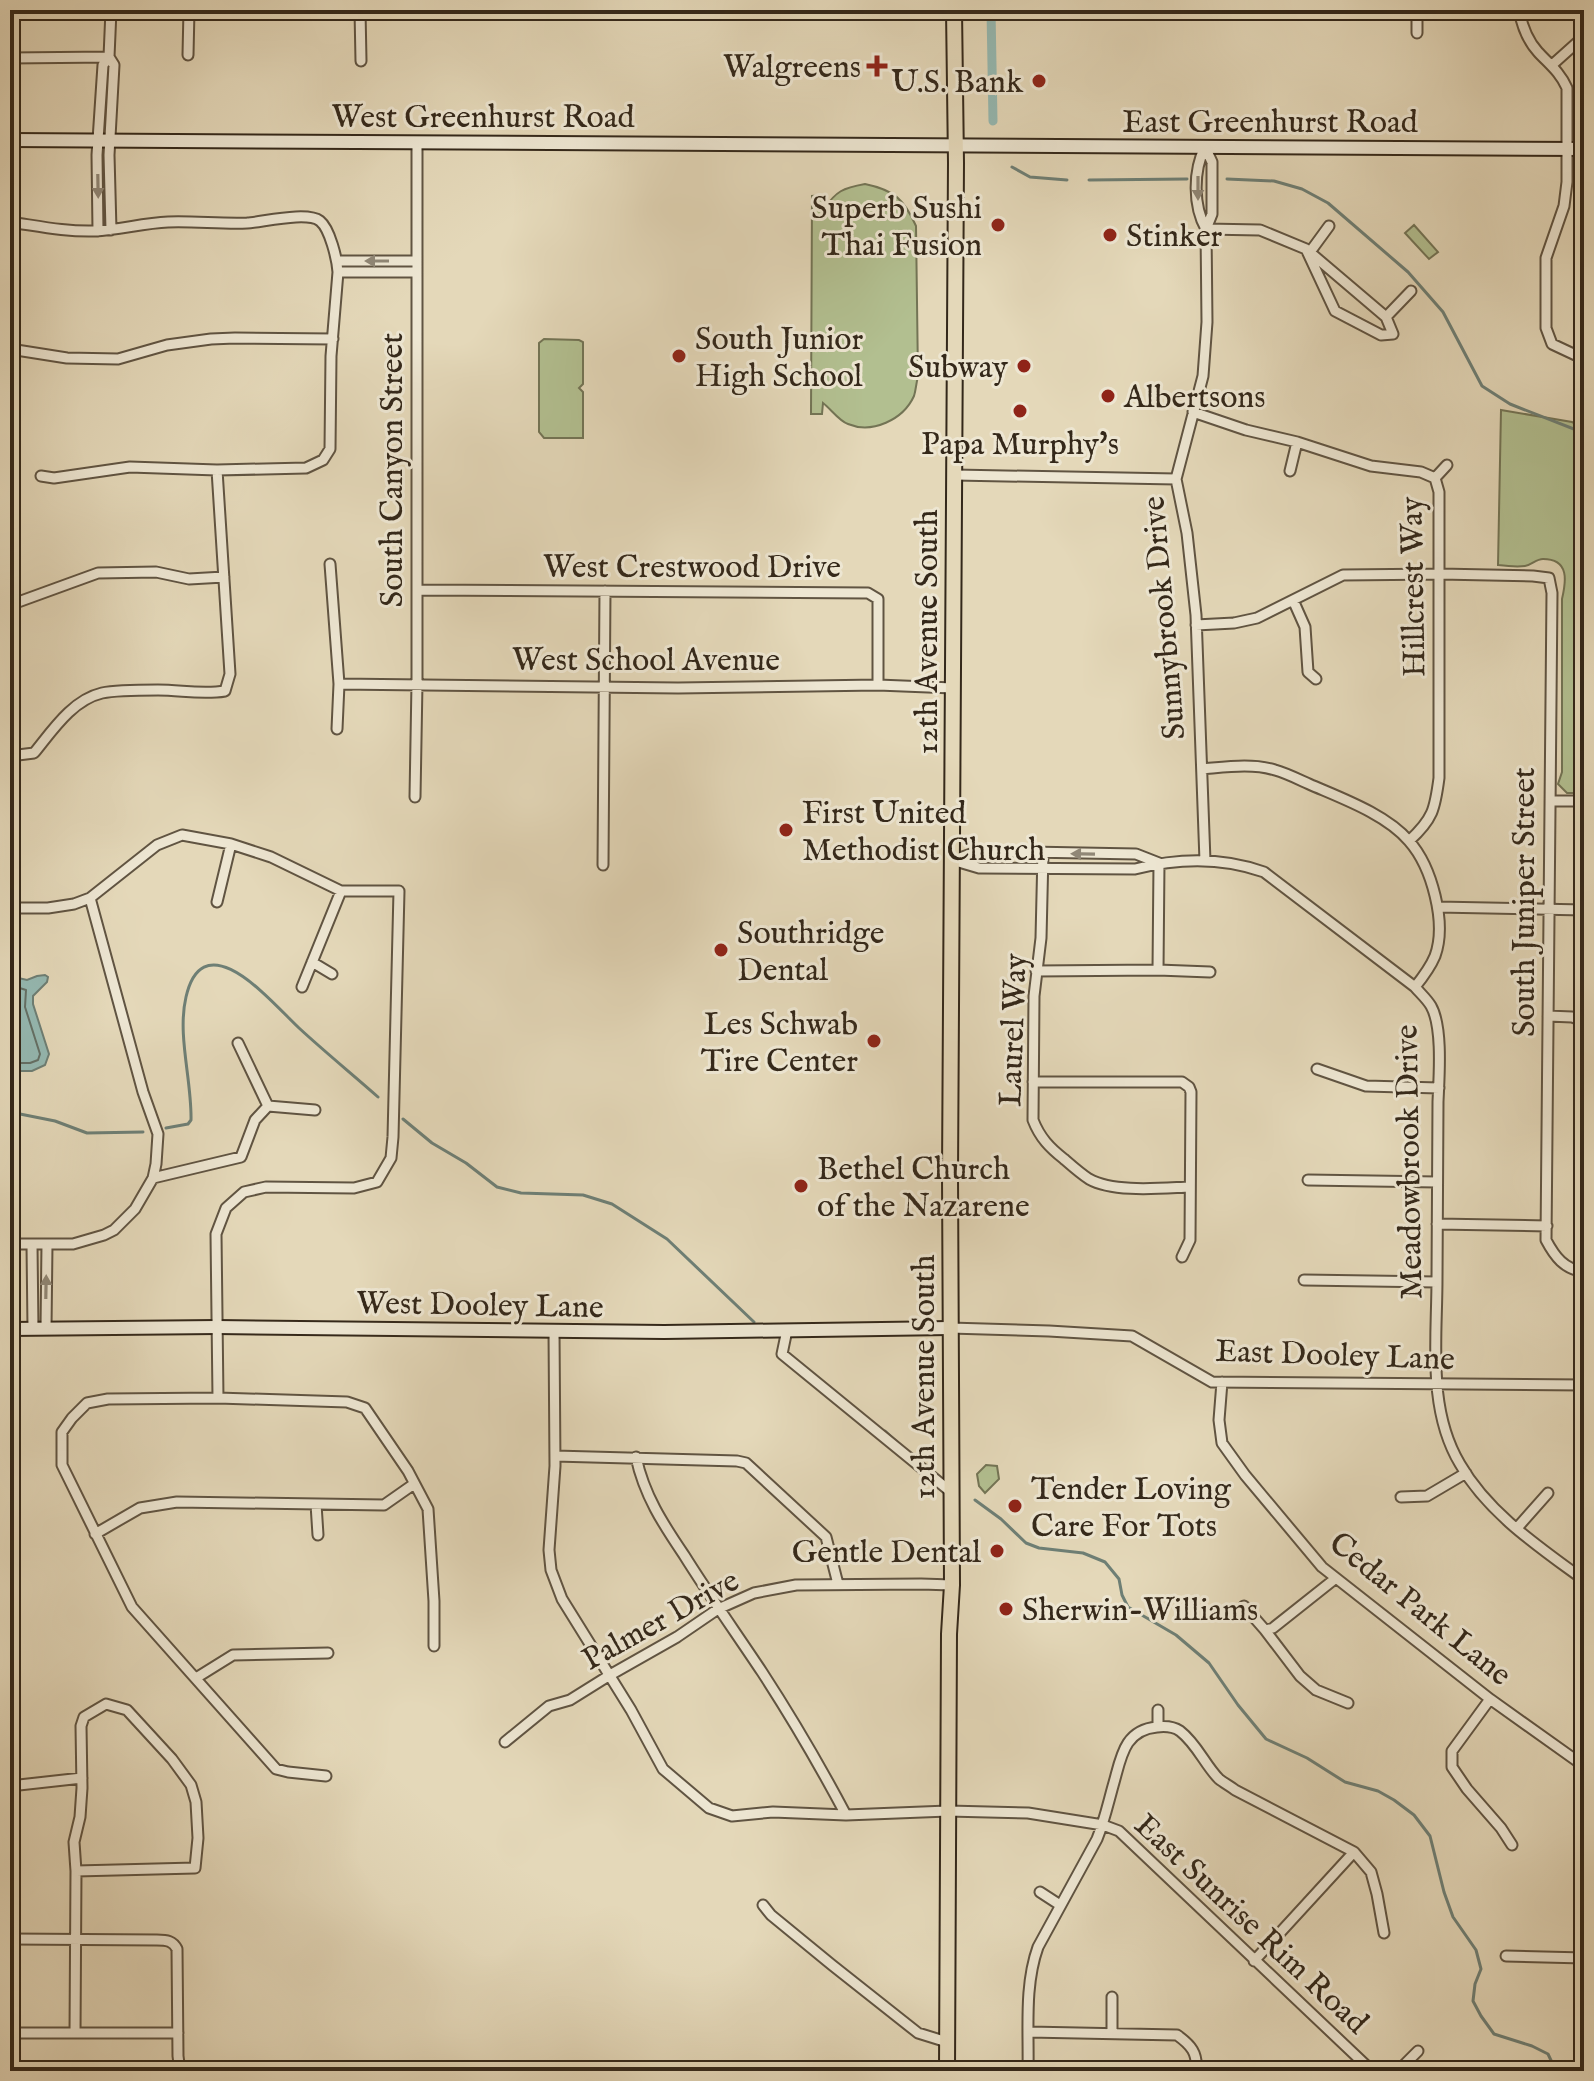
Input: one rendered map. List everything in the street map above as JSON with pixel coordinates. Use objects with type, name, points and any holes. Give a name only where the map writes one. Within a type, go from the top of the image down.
[{"type":"main road","name":"12th Avenue South","points":[[947,2071],[949,1634],[952,1585],[954,10]]},
{"type":"main road","name":"West Greenhurst Road","points":[[10,140],[956,145]]},
{"type":"main road","name":"East Greenhurst Road","points":[[956,145],[1584,149]]},
{"type":"main road","name":"West Dooley Lane","points":[[10,1329],[217,1327],[664,1332],[950,1328]]},
{"type":"street","points":[[98,231],[104,140],[114,65],[109,57],[111,10]]},
{"type":"street","points":[[188,55],[189,10]]},
{"type":"street","points":[[360,10],[361,61]]},
{"type":"street","points":[[1417,10],[1417,33]]},
{"type":"street","points":[[1519,10],[1524,32],[1563,78],[1567,88],[1564,206],[1546,258],[1546,328],[1552,344],[1584,359]]},
{"type":"street","points":[[1552,65],[1581,39]]},
{"type":"street","points":[[10,58],[109,57]]},
{"type":"street","points":[[104,140],[111,230]]},
{"type":"street","name":"South Canyon Street","points":[[415,797],[417,142]]},
{"type":"street","name":"Sunnybrook Drive","points":[[1205,147],[1198,162],[1198,214],[1206,229]]},
{"type":"street","name":"Sunnybrook Drive","points":[[1205,147],[1212,162],[1212,214],[1206,229],[1207,322],[1203,376],[1176,479],[1187,533],[1196,625],[1205,861]]},
{"type":"street","points":[[10,222],[64,230],[98,231],[164,222],[247,223],[314,218],[321,221],[325,229],[337,266],[331,356],[330,449],[323,460],[306,468],[217,470],[130,467],[54,478],[41,476]]},
{"type":"street","points":[[1308,251],[1329,226]]},
{"type":"street","points":[[1206,229],[1260,230],[1308,251],[1386,317],[1393,334],[1381,335],[1335,311],[1308,251]]},
{"type":"street","points":[[337,266],[417,261]]},
{"type":"street","points":[[337,266],[417,272]]},
{"type":"street","points":[[1386,317],[1411,291]]},
{"type":"street","points":[[10,349],[67,358],[118,359],[167,345],[211,339],[333,339]]},
{"type":"street","name":"Hillcrest Way","points":[[1193,412],[1371,466],[1421,472],[1435,478],[1439,492],[1439,778],[1436,804],[1426,825],[1409,841]]},
{"type":"street","points":[[1290,471],[1297,442]]},
{"type":"street","points":[[1435,478],[1447,465]]},
{"type":"street","points":[[10,756],[34,753],[64,716],[101,693],[157,690],[209,694],[225,691],[230,674],[217,470]]},
{"type":"street","points":[[955,475],[1176,479]]},
{"type":"street","points":[[330,564],[339,684],[337,729]]},
{"type":"street","points":[[10,605],[98,573],[156,572],[189,579],[224,577]]},
{"type":"street","points":[[1196,625],[1248,621],[1343,575],[1440,574]]},
{"type":"street","name":"South Juniper Street","points":[[1440,574],[1549,578],[1552,593],[1547,1226]]},
{"type":"street","name":"West Crestwood Drive","points":[[417,590],[868,593],[878,599],[878,685]]},
{"type":"street","points":[[603,865],[605,591]]},
{"type":"street","points":[[1293,600],[1305,627],[1308,672],[1316,679]]},
{"type":"street","name":"West School Avenue","points":[[339,684],[678,688],[878,685],[953,688]]},
{"type":"street","points":[[1202,769],[1252,766],[1275,770],[1382,818],[1409,841],[1427,869],[1438,907],[1436,954],[1427,973],[1415,987]]},
{"type":"street","points":[[1550,801],[1584,801]]},
{"type":"street","points":[[10,905],[48,908],[90,898],[157,845],[182,835],[231,844],[271,857],[341,891],[399,891],[391,1158],[377,1182],[354,1188],[266,1187],[244,1192],[226,1208],[216,1234],[218,1398]]},
{"type":"street","points":[[217,902],[231,844]]},
{"type":"street","name":"Meadowbrook Drive","points":[[952,860],[979,851],[1136,854],[1159,863]]},
{"type":"street","name":"Laurel Way","points":[[1043,853],[1041,938],[1034,996],[1033,1120],[1037,1132],[1045,1143],[1089,1179],[1104,1185],[1190,1187]]},
{"type":"street","name":"Meadowbrook Drive","points":[[952,860],[979,868],[1135,869],[1159,863],[1230,862],[1264,872],[1415,987],[1431,1006],[1437,1021],[1436,1385],[1447,1434],[1459,1463],[1483,1497],[1535,1544],[1584,1580]]},
{"type":"street","points":[[1158,970],[1159,863]]},
{"type":"street","points":[[302,987],[341,891]]},
{"type":"street","points":[[10,1244],[73,1244],[104,1235],[114,1230],[135,1209],[153,1178],[158,1134],[143,1092],[90,898]]},
{"type":"street","points":[[1438,907],[1584,910]]},
{"type":"street","points":[[312,962],[332,974]]},
{"type":"street","points":[[1036,971],[1210,972]]},
{"type":"street","points":[[1548,1016],[1584,1021]]},
{"type":"street","points":[[238,1043],[268,1106]]},
{"type":"street","points":[[1317,1069],[1366,1086],[1439,1088]]},
{"type":"street","points":[[1033,1082],[1182,1082],[1189,1087],[1190,1240],[1182,1257]]},
{"type":"street","points":[[153,1178],[241,1157],[255,1120],[268,1106]]},
{"type":"street","points":[[268,1106],[315,1110]]},
{"type":"street","points":[[1308,1180],[1437,1182]]},
{"type":"street","points":[[1437,1224],[1547,1226],[1546,1240],[1554,1255],[1565,1266],[1584,1272]]},
{"type":"street","points":[[39,1329],[47,1244]]},
{"type":"street","points":[[32,1245],[39,1329]]},
{"type":"street","points":[[1304,1280],[1437,1282]]},
{"type":"street","name":"East Dooley Lane","points":[[950,1328],[1132,1336],[1212,1382],[1584,1385]]},
{"type":"street","points":[[787,1330],[782,1354],[951,1492]]},
{"type":"street","name":"East Sunrise Rim Road","points":[[554,1331],[555,1456],[549,1550],[551,1570],[562,1599],[610,1675],[663,1769],[709,1808],[732,1816],[773,1812],[846,1815],[948,1811],[1028,1813],[1103,1825],[1119,1831],[1372,2071]]},
{"type":"street","name":"Cedar Park Lane","points":[[1222,1382],[1219,1420],[1222,1443],[1322,1567],[1490,1699],[1584,1766]]},
{"type":"street","points":[[326,1776],[276,1769],[132,1607],[62,1465],[62,1432],[72,1418],[87,1403],[108,1399],[347,1402],[365,1408],[428,1509],[434,1646]]},
{"type":"street","points":[[555,1456],[746,1463],[826,1537],[838,1584]]},
{"type":"street","points":[[636,1457],[653,1507],[763,1675],[846,1815]]},
{"type":"street","points":[[1401,1497],[1427,1496],[1466,1473]]},
{"type":"street","points":[[95,1534],[140,1508],[177,1502],[384,1505],[414,1484]]},
{"type":"street","points":[[1517,1528],[1548,1493]]},
{"type":"street","points":[[316,1504],[318,1535]]},
{"type":"street","points":[[1265,1630],[1273,1628],[1336,1578]]},
{"type":"street","name":"Palmer Drive","points":[[505,1742],[549,1706],[570,1700],[718,1609],[766,1590],[796,1585],[952,1585]]},
{"type":"street","points":[[1244,1606],[1300,1676],[1316,1690],[1348,1703]]},
{"type":"street","points":[[196,1678],[233,1655],[328,1653]]},
{"type":"street","points":[[1490,1699],[1452,1751],[1452,1767],[1512,1845]]},
{"type":"street","points":[[75,2033],[74,1842],[80,1817],[81,1726],[84,1717],[106,1704],[127,1710],[191,1785],[196,1802],[198,1838],[195,1868],[76,1871]]},
{"type":"street","points":[[1158,1710],[1158,1726]]},
{"type":"street","points":[[1028,2071],[1032,1964],[1103,1825],[1121,1754],[1132,1737],[1144,1729],[1158,1726],[1180,1731],[1219,1779],[1354,1852],[1371,1872],[1384,1933]]},
{"type":"street","points":[[10,1786],[82,1778]]},
{"type":"street","points":[[1254,1961],[1354,1852]]},
{"type":"street","points":[[1040,1892],[1060,1905]]},
{"type":"street","points":[[763,1905],[771,1915],[918,2033],[947,2042]]},
{"type":"street","points":[[10,1939],[167,1940],[175,1944],[180,2071]]},
{"type":"street","points":[[1506,1956],[1584,1958]]},
{"type":"street","points":[[1112,1997],[1112,2033]]},
{"type":"street","points":[[1029,2032],[1177,2035],[1190,2044],[1196,2055],[1196,2071]]},
{"type":"street","points":[[10,2033],[178,2033]]},
{"type":"street","points":[[1398,2071],[1418,2051]]},
{"type":"green space","points":[[865,184],[884,189],[897,197],[916,226],[918,377],[909,405],[895,418],[877,426],[857,427],[838,418],[823,403],[822,414],[811,414],[812,196],[823,195],[824,209],[841,191]]},
{"type":"green space","points":[[1414,225],[1438,252],[1429,259],[1405,233]]},
{"type":"green space","points":[[544,339],[583,342],[583,384],[579,388],[583,392],[583,438],[544,438],[539,432],[539,343]]},
{"type":"green space","points":[[1501,410],[1572,422],[1584,428],[1584,793],[1567,793],[1558,784],[1562,772],[1562,599],[1565,586],[1562,567],[1552,560],[1543,559],[1525,566],[1498,565]]},
{"type":"green space","points":[[986,1465],[997,1466],[999,1479],[985,1493],[979,1486],[977,1474]]},
{"type":"water","points":[[45,975],[47,982],[33,996],[33,1004],[49,1054],[45,1065],[32,1071],[10,1071],[10,976],[27,980]]},
{"type":"waterway","points":[[991,10],[993,121]]},
{"type":"waterway","points":[[1012,167],[1030,177],[1067,180]]},
{"type":"waterway","points":[[1089,180],[1187,179]]},
{"type":"waterway","points":[[1227,179],[1274,181],[1302,189],[1328,203],[1408,272],[1443,312],[1482,386],[1510,404],[1584,433]]},
{"type":"waterway","points":[[166,1128],[188,1124],[191,1120],[184,1012],[195,975],[208,966],[223,966],[257,988],[378,1097]]},
{"type":"waterway","points":[[10,1112],[55,1121],[87,1133],[143,1132]]},
{"type":"waterway","points":[[403,1119],[432,1143],[466,1163],[497,1187],[521,1193],[583,1195],[612,1204],[667,1239],[754,1322]]},
{"type":"waterway","points":[[885,1431],[898,1443]]},
{"type":"waterway","points":[[975,1500],[1026,1543],[1039,1548],[1083,1553],[1105,1562],[1119,1579],[1128,1607],[1176,1635],[1209,1663],[1266,1739],[1307,1758],[1345,1782],[1378,1791],[1414,1815],[1430,1836],[1453,1917],[1476,1950],[1481,1969],[1473,2001],[1481,2016],[1494,2034],[1548,2054],[1556,2071]]},
{"type":"place","name":"Walgreens","points":[[877,66]]},
{"type":"place","name":"U.S. Bank","points":[[1039,81]]},
{"type":"place","name":"Superb Sushi Thai Fusion","points":[[998,225]]},
{"type":"place","name":"Stinker","points":[[1110,235]]},
{"type":"place","name":"South Junior High School","points":[[679,356]]},
{"type":"place","name":"Subway","points":[[1024,366]]},
{"type":"place","name":"Albertsons","points":[[1108,396]]},
{"type":"place","name":"Papa Murphy's","points":[[1020,411]]},
{"type":"place","name":"First United Methodist Church","points":[[786,830]]},
{"type":"place","name":"Southridge Dental","points":[[721,950]]},
{"type":"place","name":"Les Schwab Tire Center","points":[[874,1041]]},
{"type":"place","name":"Bethel Church of the Nazarene","points":[[801,1186]]},
{"type":"place","name":"Tender Loving Care For Tots","points":[[1015,1506]]},
{"type":"place","name":"Gentle Dental","points":[[997,1551]]},
{"type":"place","name":"Sherwin-Williams","points":[[1006,1609]]}]
